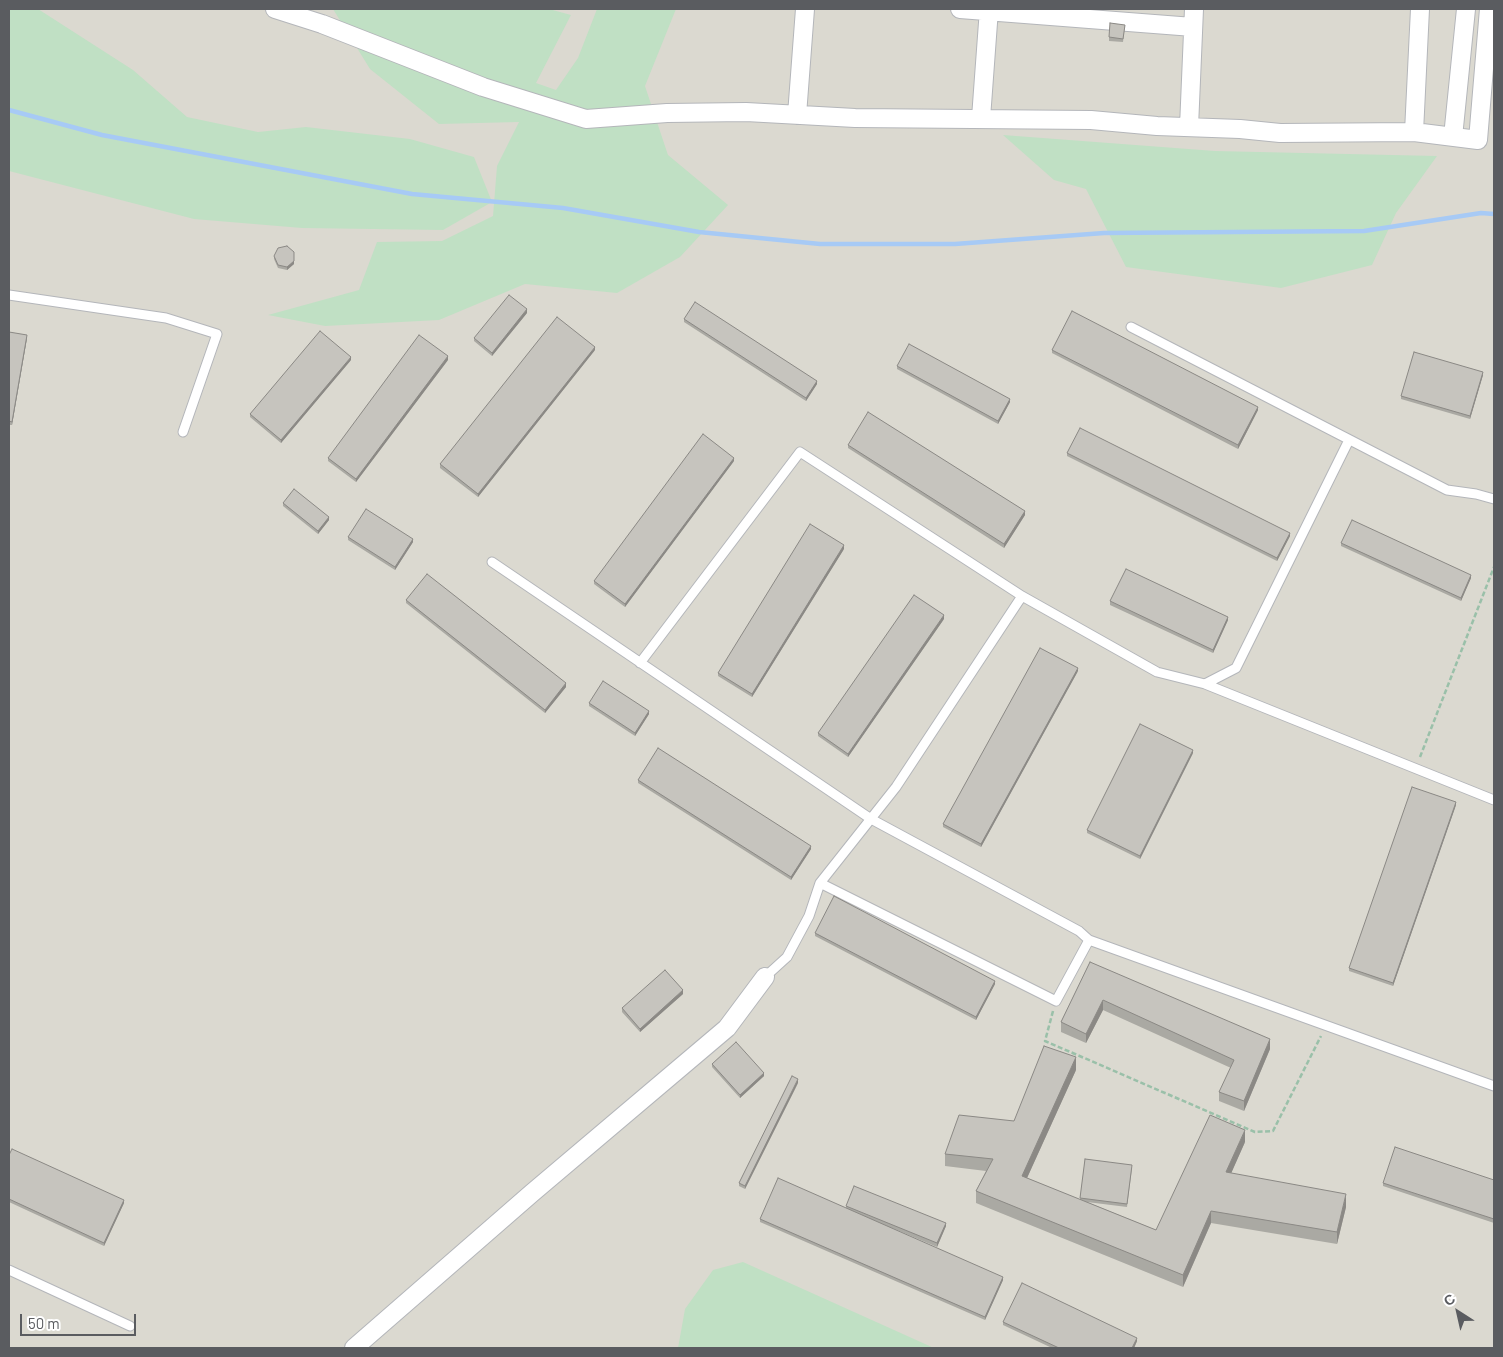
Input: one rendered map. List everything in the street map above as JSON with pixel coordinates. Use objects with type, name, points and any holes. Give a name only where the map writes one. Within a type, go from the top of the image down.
[{"type":"street","points":[[275,9],[322,24],[483,87],[586,119],[667,112],[746,112],[855,118],[1091,120],[1280,133],[1414,132],[1478,140],[1489,9]]},
{"type":"street","points":[[797,115],[805,9]]},
{"type":"street","points":[[960,9],[1193,27]]},
{"type":"street","points":[[1189,127],[1194,9]]},
{"type":"street","points":[[1414,132],[1420,9]]},
{"type":"street","points":[[1453,137],[1466,9]]},
{"type":"street","points":[[981,118],[989,10]]},
{"type":"street","points":[[354,1348],[532,1193],[727,1028],[765,977]]},
{"type":"lane","points":[[9,296],[166,318],[217,334],[183,432]]},
{"type":"lane","points":[[1131,327],[1447,490],[1476,494],[1494,499]]},
{"type":"lane","points":[[1205,684],[1236,668],[1349,440]]},
{"type":"lane","points":[[640,663],[800,452],[1022,596],[1158,672],[1205,684],[1494,800]]},
{"type":"lane","points":[[492,562],[871,819],[1079,930],[1089,940],[1494,1086]]},
{"type":"lane","points":[[765,977],[787,957],[809,916],[820,883],[896,787],[1022,596]]},
{"type":"lane","points":[[820,883],[1056,1001],[1089,940]]},
{"type":"lane","points":[[9,1270],[130,1326]]},
{"type":"path","points":[[1415,768],[1494,568]]},
{"type":"path","points":[[1056,1001],[1045,1041],[1255,1132],[1273,1131],[1326,1026]]},
{"type":"shaded area","points":[[9,9],[1494,9],[1494,1348],[9,1348]]},
{"type":"green space","points":[[9,9],[38,9],[133,70],[187,117],[258,132],[306,127],[410,139],[474,157],[492,202],[443,230],[302,228],[194,219],[9,171]]},
{"type":"green space","points":[[333,9],[549,9],[571,15],[536,83],[556,90],[578,58],[597,9],[676,9],[645,86],[668,155],[728,205],[680,257],[617,293],[525,284],[439,320],[325,326],[268,315],[359,290],[377,242],[442,241],[493,216],[497,166],[519,122],[439,124],[370,69]]},
{"type":"green space","points":[[1003,135],[1215,151],[1437,156],[1396,213],[1372,265],[1281,288],[1126,267],[1086,189],[1054,180]]},
{"type":"green space","points":[[743,1262],[934,1348],[678,1348],[685,1309],[713,1270]]},
{"type":"building","points":[[1110,23],[1125,25],[1123,39],[1109,37]]},
{"type":"building","points":[[287,246],[294,252],[294,261],[287,267],[278,265],[274,256],[278,248]]},
{"type":"building","points":[[509,295],[527,309],[492,353],[474,338]]},
{"type":"building","points":[[695,302],[817,381],[806,398],[684,319]]},
{"type":"building","points":[[1072,311],[1258,407],[1238,445],[1052,350]]},
{"type":"building","points":[[557,317],[595,347],[478,494],[440,464]]},
{"type":"building","points":[[320,331],[351,357],[281,440],[250,414]]},
{"type":"building","points":[[9,332],[27,335],[12,422],[9,421]]},
{"type":"building","points":[[419,335],[448,356],[356,479],[328,458]]},
{"type":"building","points":[[909,344],[1010,399],[998,421],[897,366]]},
{"type":"building","points":[[1414,352],[1483,372],[1470,416],[1401,396]]},
{"type":"building","points":[[868,412],[1025,511],[1004,544],[848,445]]},
{"type":"building","points":[[1080,428],[1290,533],[1277,558],[1067,453]]},
{"type":"building","points":[[703,434],[734,458],[625,604],[594,581]]},
{"type":"building","points":[[294,489],[329,517],[318,531],[283,503]]},
{"type":"building","points":[[366,509],[413,539],[395,567],[348,537]]},
{"type":"building","points":[[1352,520],[1471,575],[1461,598],[1341,543]]},
{"type":"building","points":[[810,524],[844,545],[752,694],[718,673]]},
{"type":"building","points":[[1126,569],[1228,617],[1213,650],[1110,601]]},
{"type":"building","points":[[427,574],[566,683],[545,710],[406,600]]},
{"type":"building","points":[[914,595],[944,615],[848,754],[818,733]]},
{"type":"building","points":[[1040,648],[1078,668],[981,844],[943,824]]},
{"type":"building","points":[[603,681],[649,711],[635,733],[589,703]]},
{"type":"building","points":[[1140,724],[1193,750],[1140,856],[1087,830]]},
{"type":"building","points":[[658,748],[811,846],[791,877],[638,780]]},
{"type":"building","points":[[1412,787],[1456,802],[1393,983],[1349,968]]},
{"type":"building","points":[[834,896],[995,981],[976,1017],[815,933]]},
{"type":"building","points":[[1090,962],[1270,1039],[1244,1101],[1219,1092],[1234,1060],[1103,1000],[1086,1034],[1061,1022]]},
{"type":"building","points":[[665,970],[683,990],[640,1029],[622,1008]]},
{"type":"building","points":[[736,1042],[764,1073],[740,1095],[712,1064]]},
{"type":"building","points":[[1044,1046],[1076,1057],[1022,1176],[1156,1230],[1210,1115],[1245,1130],[1226,1172],[1346,1194],[1337,1232],[1211,1211],[1183,1275],[976,1191],[993,1159],[945,1154],[959,1115],[1014,1121]]},
{"type":"building","points":[[792,1076],[798,1079],[745,1186],[739,1183]]},
{"type":"building","points":[[1395,1147],[1494,1180],[1494,1219],[1383,1183]]},
{"type":"building","points":[[12,1149],[124,1200],[104,1243],[9,1199],[9,1155]]},
{"type":"building","points":[[1085,1159],[1132,1165],[1127,1204],[1080,1198]]},
{"type":"building","points":[[778,1178],[1003,1277],[985,1317],[760,1219]]},
{"type":"building","points":[[854,1186],[946,1223],[937,1243],[846,1206]]},
{"type":"building","points":[[1022,1283],[1137,1338],[1132,1348],[1059,1348],[1003,1322]]},
{"type":"waterway","points":[[9,110],[102,135],[412,194],[563,208],[699,232],[820,244],[955,244],[1104,233],[1364,231],[1481,213],[1494,214]]}]
